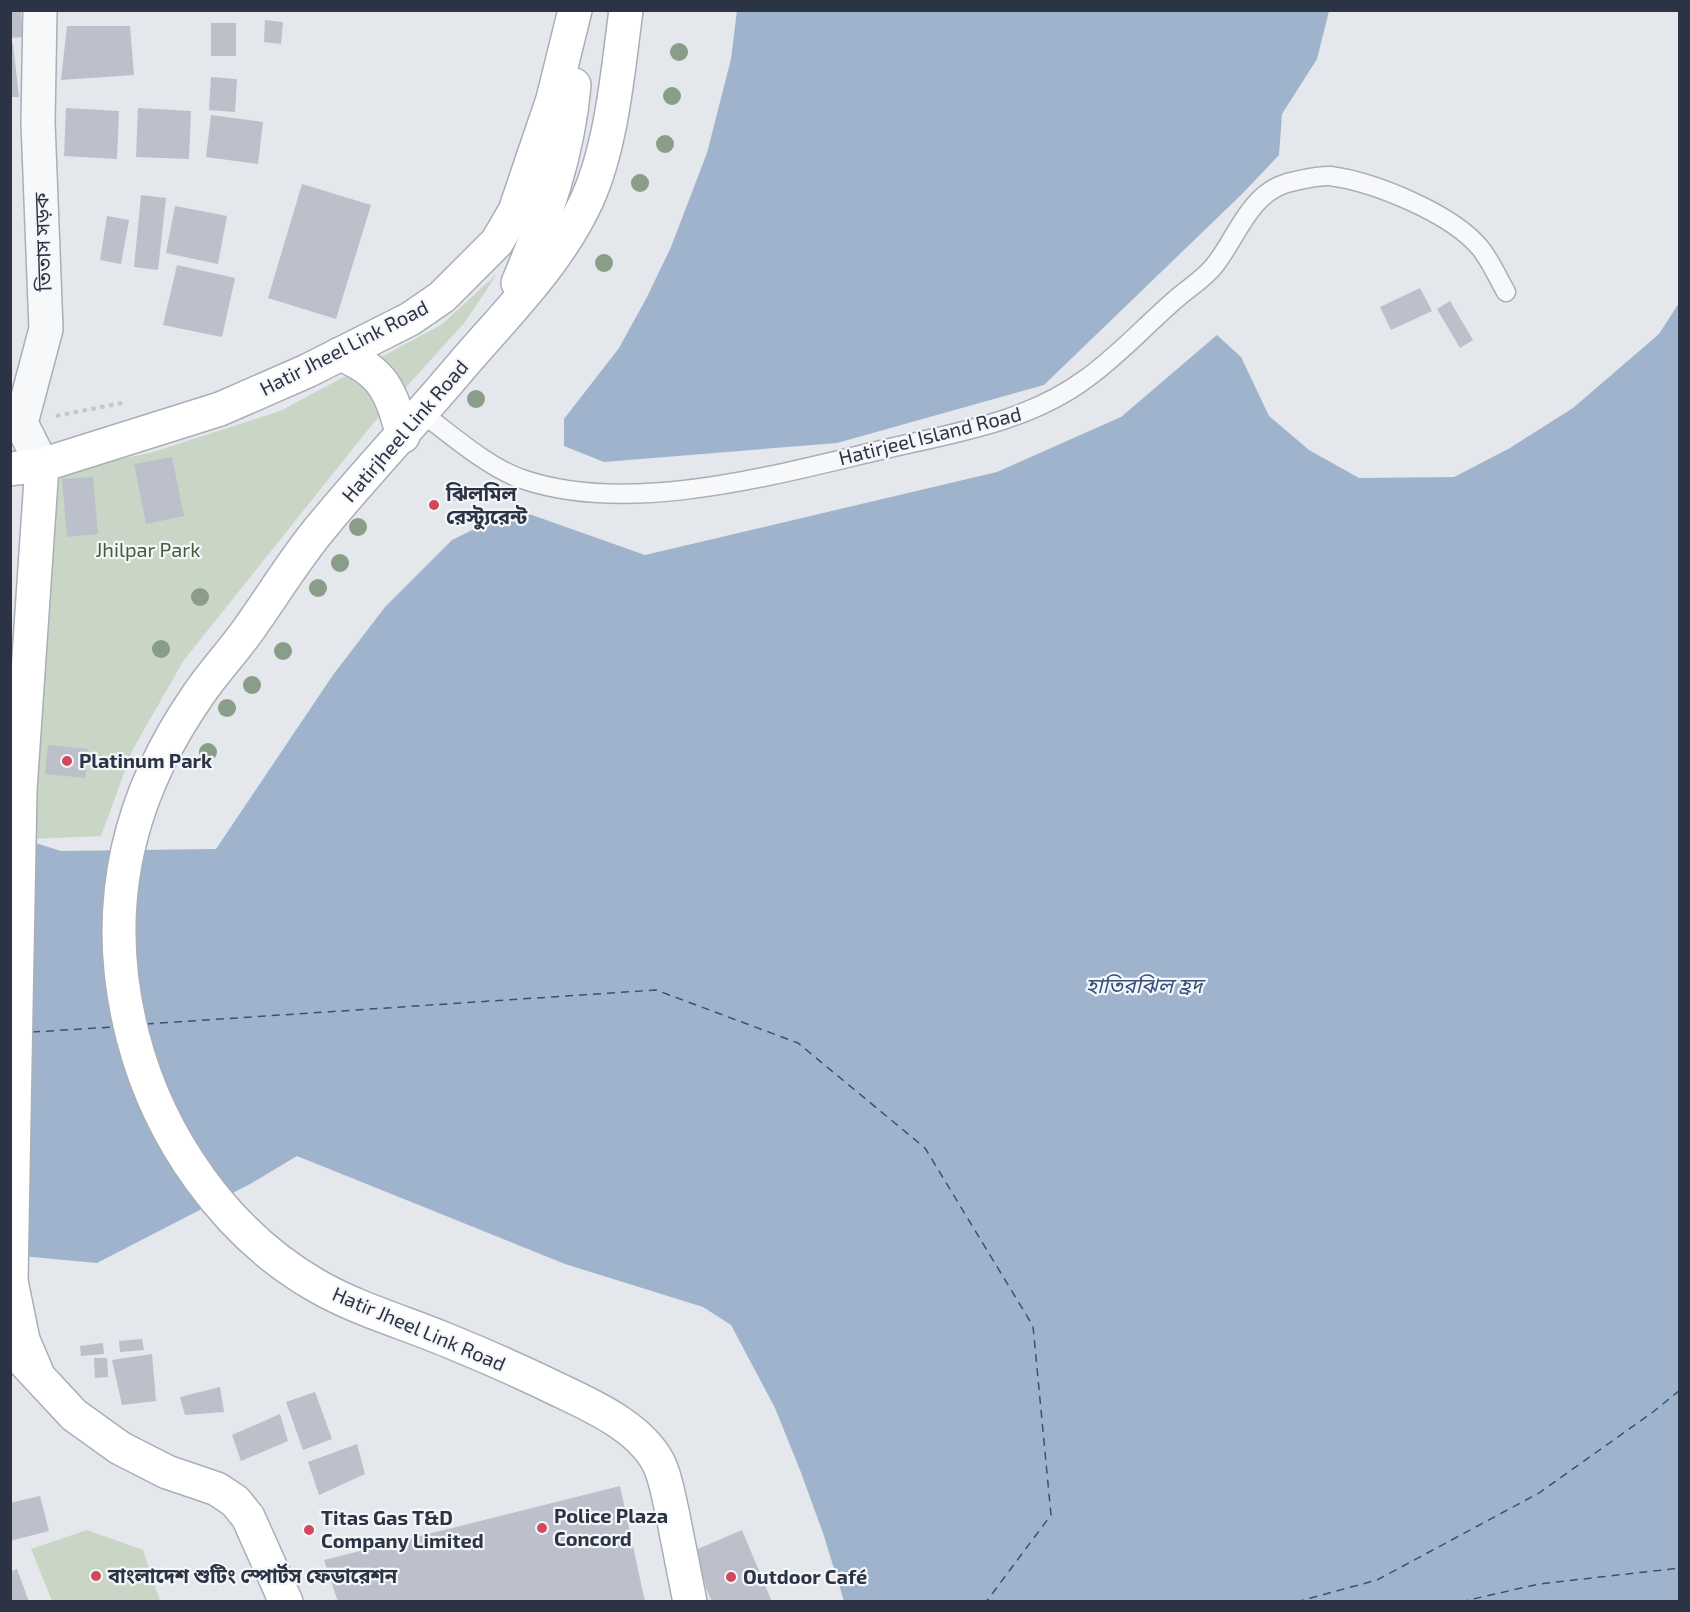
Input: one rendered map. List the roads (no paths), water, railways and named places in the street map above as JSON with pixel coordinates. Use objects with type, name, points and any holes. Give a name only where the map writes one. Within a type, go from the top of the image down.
[{"type":"main road","name":"Hatir Jheel Link Road","points":[[26,467],[220,409],[410,319],[442,297],[497,242],[515,212],[536,157],[575,10]]},
{"type":"main road","points":[[504,318],[538,236],[566,142],[580,10]]},
{"type":"main road","name":"Hatirjheel Link Road","points":[[131,831],[164,751],[197,696],[242,638],[320,527],[413,425],[504,318],[563,243],[593,184],[611,112],[626,10]]},
{"type":"main road","points":[[340,354],[358,361],[377,373],[394,401],[413,425]]},
{"type":"main road","points":[[26,467],[18,775],[11,1281],[23,1340],[37,1372]]},
{"type":"main road","name":"Hatir Jheel Link Road","points":[[131,831],[122,869],[117,954],[134,1044],[158,1107],[180,1149],[206,1188],[231,1219],[282,1262],[315,1285],[362,1308],[445,1339],[537,1379],[583,1403],[641,1440],[657,1460],[666,1481],[690,1602]]},
{"type":"main road","points":[[10,1344],[74,1415],[120,1448],[167,1472],[218,1489],[235,1501],[248,1516],[286,1602]]},
{"type":"street","name":"তিতাস সড়ক","points":[[16,430],[46,329],[38,122],[40,10]]},
{"type":"street","points":[[16,430],[26,467]]},
{"type":"lane","name":"Hatirjeel Island Road","points":[[413,425],[467,447],[520,478],[559,488],[616,493],[693,489],[767,477],[948,435],[1040,407],[1086,379],[1214,267],[1240,222],[1264,197],[1285,184],[1328,176],[1377,188],[1443,217],[1482,250],[1506,292]]},
{"type":"water","points":[[737,10],[1329,11],[1317,59],[1282,114],[1279,155],[1242,194],[1044,385],[837,443],[604,462],[564,446],[564,419],[619,348],[671,247],[707,153],[731,59]]},
{"type":"water","name":"হাতিরঝিল হ্রদ","points":[[1679,303],[1679,1601],[844,1601],[823,1533],[775,1408],[731,1325],[703,1307],[565,1264],[297,1156],[252,1183],[97,1263],[11,1255],[10,835],[61,851],[216,849],[333,675],[385,607],[452,540],[515,509],[645,555],[997,472],[1121,417],[1217,335],[1241,357],[1269,416],[1309,450],[1359,478],[1454,477],[1510,448],[1573,408],[1659,334]]},
{"type":"place","name":"ঝিলমিল রেস্ট্যুরেন্ট","points":[[434,505]]},
{"type":"place","name":"Platinum Park","points":[[67,761]]},
{"type":"place","name":"Police Plaza Concord","points":[[542,1528]]},
{"type":"place","name":"Titas Gas T&D Company Limited","points":[[309,1530]]},
{"type":"place","name":"বাংলাদেশ শুটিং স্পোর্টস ফেডারেশন","points":[[96,1576]]},
{"type":"place","name":"Outdoor Café","points":[[731,1577]]},
{"type":"park label","name":"Jhilpar Park","points":[[148,550]]}]
